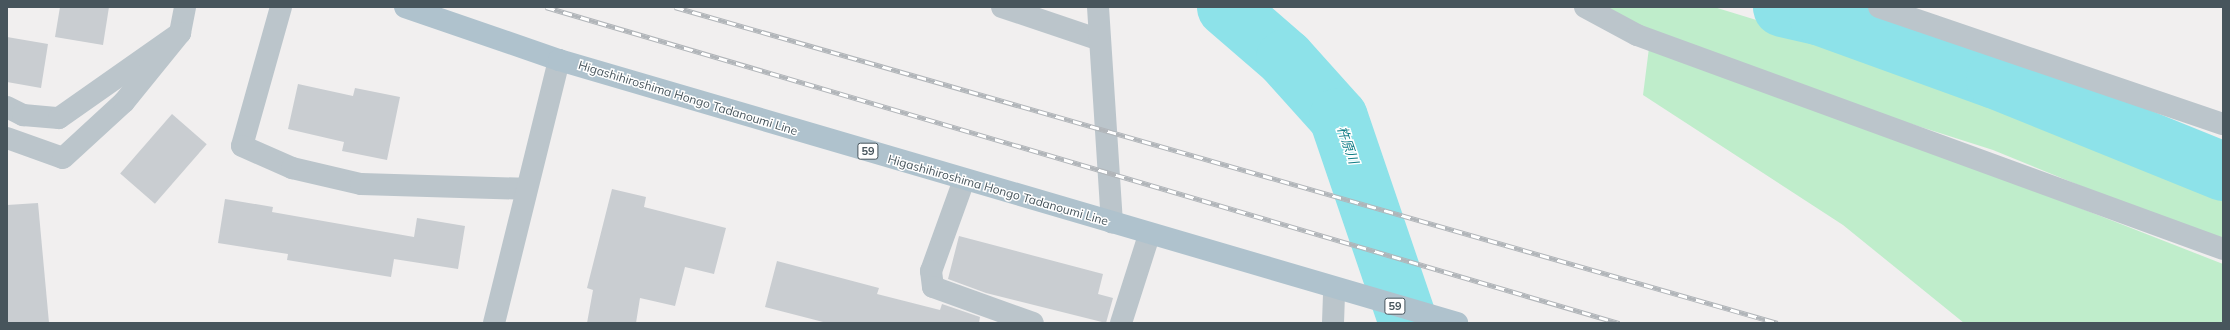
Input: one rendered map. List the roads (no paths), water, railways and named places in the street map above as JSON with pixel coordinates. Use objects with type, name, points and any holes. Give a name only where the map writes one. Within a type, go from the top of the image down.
[{"type":"main road","name":"Higashihiroshima Hongo Tadanoumi Line","points":[[404,7],[559,60],[1149,235],[1457,323]]},
{"type":"street","points":[[7,138],[63,158],[124,102],[180,33],[186,7]]},
{"type":"street","points":[[280,7],[242,146],[292,168],[361,184],[525,189]]},
{"type":"street","points":[[1002,7],[1100,40]]},
{"type":"street","points":[[1098,7],[1112,223]]},
{"type":"street","points":[[1585,7],[1637,35],[2223,249]]},
{"type":"street","points":[[1880,7],[2223,124]]},
{"type":"street","points":[[7,107],[22,115],[59,118],[180,33]]},
{"type":"street","points":[[494,323],[525,189],[559,60]]},
{"type":"street","points":[[112,81],[124,102]]},
{"type":"street","points":[[964,180],[931,271],[934,287],[1033,323]]},
{"type":"street","points":[[1121,323],[1149,235]]},
{"type":"street","points":[[1333,323],[1334,288]]},
{"type":"waterway","name":"杵原川","points":[[1226,7],[1285,58],[1338,117],[1408,323]]},
{"type":"waterway","points":[[1782,7],[1818,15],[1995,79],[2223,171]]},
{"type":"railway","points":[[546,7],[1619,323]]},
{"type":"railway","points":[[675,7],[1778,323]]}]
